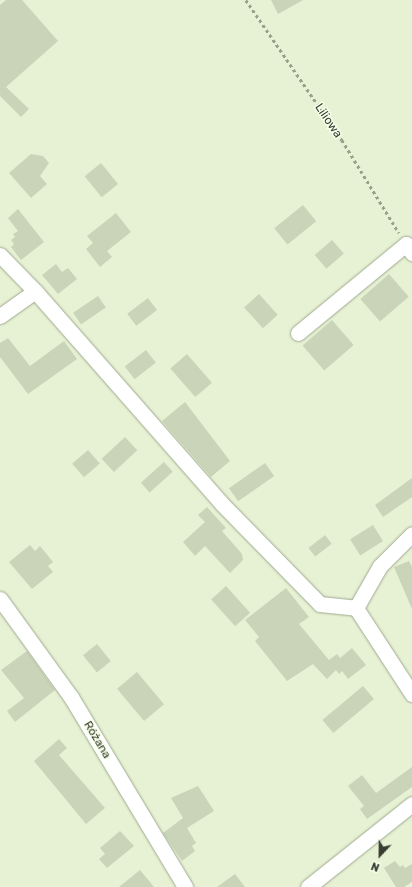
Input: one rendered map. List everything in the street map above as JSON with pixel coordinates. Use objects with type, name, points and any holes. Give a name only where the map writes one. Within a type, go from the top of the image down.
[{"type":"street","points":[[298,334],[409,249]]},
{"type":"street","points":[[0,255],[35,291],[222,504],[320,604],[356,608]]},
{"type":"street","points":[[0,316],[35,291]]},
{"type":"street","points":[[356,608],[380,566],[412,534]]},
{"type":"street","name":"Różana","points":[[0,599],[71,697],[185,887]]},
{"type":"street","points":[[356,608],[412,694]]},
{"type":"street","points":[[308,887],[412,804]]},
{"type":"path","name":"Liliowa","points":[[246,0],[342,140],[409,249]]},
{"type":"building","points":[[6,0],[22,0],[58,41],[6,87],[29,109],[21,117],[0,96],[0,5]]},
{"type":"building","points":[[271,0],[303,0],[278,14]]},
{"type":"building","points":[[31,154],[43,156],[49,163],[40,176],[47,184],[31,198],[9,173]]},
{"type":"building","points":[[101,163],[118,184],[102,197],[85,176]]},
{"type":"building","points":[[303,205],[316,221],[287,245],[274,228]]},
{"type":"building","points":[[18,209],[44,242],[21,260],[11,247],[14,244],[11,240],[15,237],[13,234],[18,231],[8,218]]},
{"type":"building","points":[[116,213],[131,232],[107,251],[112,257],[100,267],[86,249],[93,243],[87,236]]},
{"type":"building","points":[[332,240],[344,254],[326,269],[315,255]]},
{"type":"building","points":[[56,264],[62,272],[68,268],[77,279],[58,294],[42,275]]},
{"type":"building","points":[[389,274],[409,297],[380,322],[360,299]]},
{"type":"building","points":[[259,294],[278,315],[263,328],[244,307]]},
{"type":"building","points":[[98,296],[106,308],[81,324],[73,313]]},
{"type":"building","points":[[148,298],[157,310],[136,326],[127,314]]},
{"type":"building","points":[[332,320],[354,345],[324,370],[303,346]]},
{"type":"building","points":[[8,338],[30,366],[64,341],[77,359],[28,394],[0,357],[0,343]]},
{"type":"building","points":[[146,350],[156,363],[135,379],[125,367]]},
{"type":"building","points":[[187,354],[212,383],[195,397],[170,368]]},
{"type":"building","points":[[185,402],[230,461],[211,477],[162,421]]},
{"type":"building","points":[[125,437],[137,450],[114,472],[102,459]]},
{"type":"building","points":[[88,450],[100,464],[84,477],[72,464]]},
{"type":"building","points":[[164,462],[173,472],[150,492],[141,483]]},
{"type":"building","points":[[265,463],[274,476],[238,501],[229,488]]},
{"type":"building","points":[[412,478],[412,497],[383,517],[375,505]]},
{"type":"building","points":[[207,507],[226,528],[222,531],[242,554],[243,560],[230,573],[205,546],[195,556],[183,542],[205,522],[198,515]]},
{"type":"building","points":[[373,525],[383,541],[360,555],[350,539]]},
{"type":"building","points":[[325,535],[332,544],[315,557],[308,548]]},
{"type":"building","points":[[30,545],[35,551],[40,546],[53,562],[48,566],[53,572],[32,589],[9,562]]},
{"type":"building","points":[[409,561],[412,567],[412,609],[394,567]]},
{"type":"building","points":[[226,586],[250,613],[235,626],[211,599]]},
{"type":"building","points":[[286,588],[309,617],[299,624],[329,660],[337,654],[340,658],[352,648],[366,665],[348,679],[342,671],[339,674],[336,670],[327,679],[313,664],[287,681],[255,641],[259,637],[245,620]]},
{"type":"building","points":[[97,644],[111,661],[97,672],[83,655]]},
{"type":"building","points":[[27,651],[55,690],[15,722],[7,711],[24,698],[1,670]]},
{"type":"building","points":[[137,672],[164,704],[144,721],[117,689]]},
{"type":"building","points":[[363,686],[374,699],[333,733],[322,720]]},
{"type":"building","points":[[59,739],[67,748],[59,755],[105,808],[86,824],[34,761]]},
{"type":"building","points":[[412,767],[412,787],[367,819],[360,809],[364,806],[348,786],[362,775],[376,793]]},
{"type":"building","points":[[198,786],[214,811],[187,828],[196,843],[192,846],[195,851],[182,861],[163,833],[183,818],[171,798]]},
{"type":"building","points":[[120,831],[134,846],[107,868],[99,859],[105,854],[100,848]]},
{"type":"building","points":[[395,861],[400,867],[403,865],[405,868],[412,864],[412,882],[404,887],[396,887],[384,868]]},
{"type":"building","points":[[140,870],[154,887],[119,887]]},
{"type":"building","points":[[235,874],[245,887],[217,887]]}]
